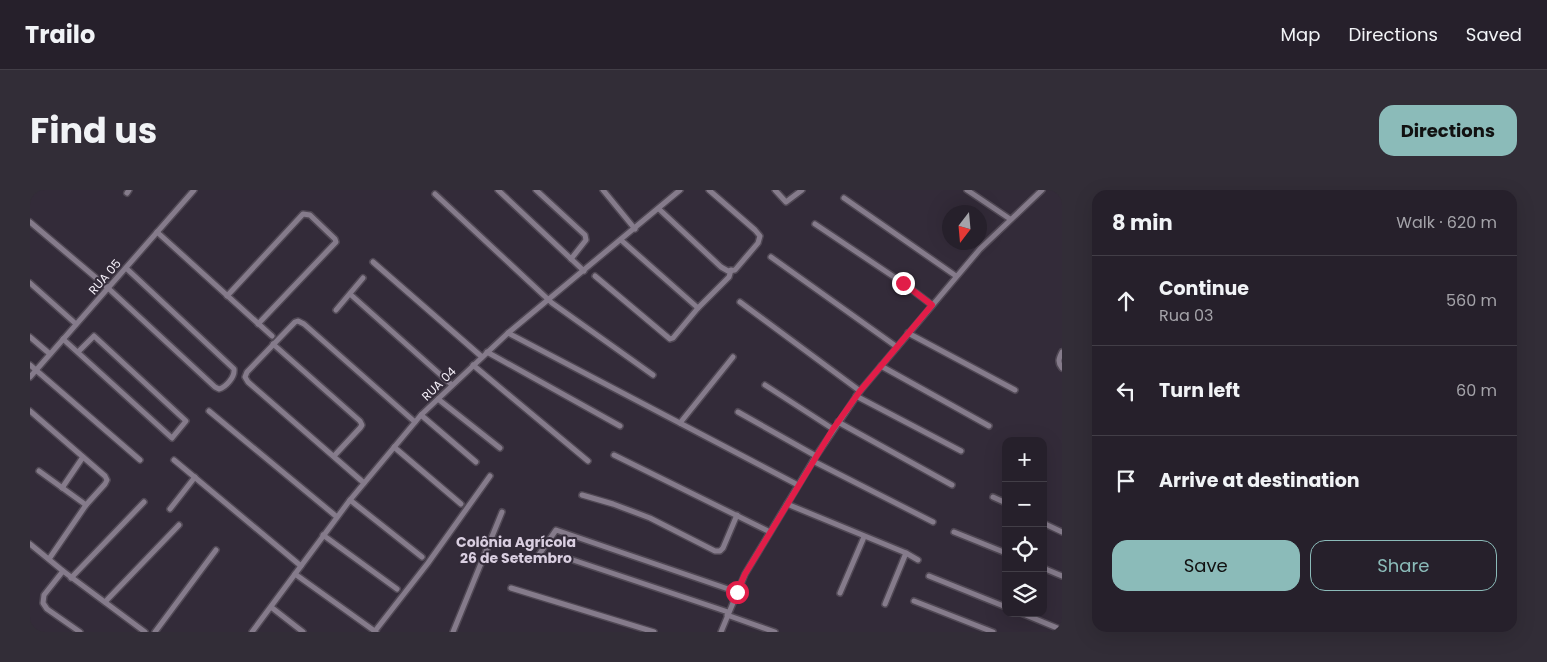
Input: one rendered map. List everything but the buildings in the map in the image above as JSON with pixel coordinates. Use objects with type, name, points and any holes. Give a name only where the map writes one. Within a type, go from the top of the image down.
[{"type":"street","name":"RUA 05","points":[[30,377],[194,190]]},
{"type":"street","points":[[498,190],[584,272]]},
{"type":"street","points":[[536,190],[585,235],[586,240],[571,259]]},
{"type":"street","points":[[603,190],[635,228]]},
{"type":"street","points":[[659,208],[722,267],[728,271],[735,270],[758,244],[760,236],[709,190]]},
{"type":"street","points":[[775,190],[786,202],[802,190]]},
{"type":"street","points":[[967,190],[1010,219]]},
{"type":"street","points":[[721,632],[745,574],[814,458],[856,396],[908,332],[980,249],[1042,190]]},
{"type":"street","name":"RUA 04","points":[[252,632],[350,500],[415,422],[508,333],[584,272],[659,208],[676,191]]},
{"type":"street","points":[[436,194],[549,300],[653,375]]},
{"type":"street","points":[[844,198],[956,276]]},
{"type":"street","points":[[227,296],[303,214],[310,215],[336,242],[258,324]]},
{"type":"street","points":[[30,222],[108,288],[215,387],[222,388],[233,376],[234,369],[126,268]]},
{"type":"street","points":[[815,224],[903,283],[932,305]]},
{"type":"street","points":[[157,232],[272,336]]},
{"type":"street","points":[[621,240],[698,308]]},
{"type":"street","points":[[771,258],[897,347]]},
{"type":"street","points":[[373,262],[482,357]]},
{"type":"street","points":[[595,276],[670,339],[729,277],[731,270]]},
{"type":"street","points":[[336,310],[363,278]]},
{"type":"street","points":[[30,283],[76,324]]},
{"type":"street","points":[[350,294],[452,385]]},
{"type":"street","points":[[740,302],[860,391]]},
{"type":"street","points":[[364,483],[248,382],[245,377],[246,372],[298,321],[304,324],[415,422]]},
{"type":"street","points":[[908,332],[1015,390]]},
{"type":"street","points":[[508,333],[798,485]]},
{"type":"street","points":[[63,339],[172,438],[186,421],[94,336],[78,352]]},
{"type":"street","points":[[30,337],[50,354]]},
{"type":"street","points":[[273,344],[362,424],[334,456]]},
{"type":"street","points":[[487,352],[620,426]]},
{"type":"street","points":[[1062,352],[1058,358],[1062,368]]},
{"type":"street","points":[[680,423],[733,358]]},
{"type":"street","points":[[30,365],[140,460]]},
{"type":"street","points":[[473,365],[588,461]]},
{"type":"street","points":[[881,366],[989,426]]},
{"type":"street","points":[[765,385],[833,429]]},
{"type":"street","points":[[856,396],[961,451]]},
{"type":"street","points":[[438,399],[500,448]]},
{"type":"street","points":[[209,410],[337,517]]},
{"type":"street","points":[[30,411],[105,476],[107,480],[86,505],[49,560]]},
{"type":"street","points":[[738,412],[814,458],[932,522]]},
{"type":"street","points":[[421,416],[476,462]]},
{"type":"street","points":[[838,422],[952,485]]},
{"type":"street","points":[[394,447],[461,504]]},
{"type":"street","points":[[614,455],[770,532]]},
{"type":"street","points":[[62,488],[83,457]]},
{"type":"street","points":[[174,460],[301,566]]},
{"type":"street","points":[[39,471],[86,505]]},
{"type":"street","points":[[295,574],[376,632],[490,476]]},
{"type":"street","points":[[170,509],[195,477]]},
{"type":"street","points":[[582,495],[650,518],[720,552],[737,515]]},
{"type":"street","points":[[993,497],[1002,502]]},
{"type":"street","points":[[350,500],[422,557]]},
{"type":"street","points":[[71,578],[144,502]]},
{"type":"street","points":[[787,504],[906,553],[918,560]]},
{"type":"street","points":[[453,632],[502,512]]},
{"type":"street","points":[[104,602],[179,525]]},
{"type":"street","points":[[1047,525],[1062,532]]},
{"type":"street","points":[[536,559],[556,530],[737,592]]},
{"type":"street","points":[[954,532],[1002,551]]},
{"type":"street","points":[[323,535],[397,589]]},
{"type":"street","points":[[840,593],[864,537]]},
{"type":"street","points":[[31,546],[145,632]]},
{"type":"street","points":[[155,632],[216,550]]},
{"type":"street","points":[[885,604],[906,553]]},
{"type":"street","points":[[564,557],[728,613],[775,632]]},
{"type":"street","points":[[1047,570],[1062,576]]},
{"type":"street","points":[[63,572],[44,595],[43,602],[47,609],[80,632]]},
{"type":"street","points":[[929,576],[1002,605]]},
{"type":"street","points":[[511,588],[654,632]]},
{"type":"street","points":[[914,600],[993,632]]},
{"type":"street","points":[[271,608],[303,632]]},
{"type":"street","points":[[1031,617],[1062,630]]},
{"type":"district","name":"Colônia Agrícola 26 de Setembro","points":[[516,550]]},
{"type":"route","points":[[737,592],[745,574],[833,429],[860,391],[932,305],[903,283]]}]
